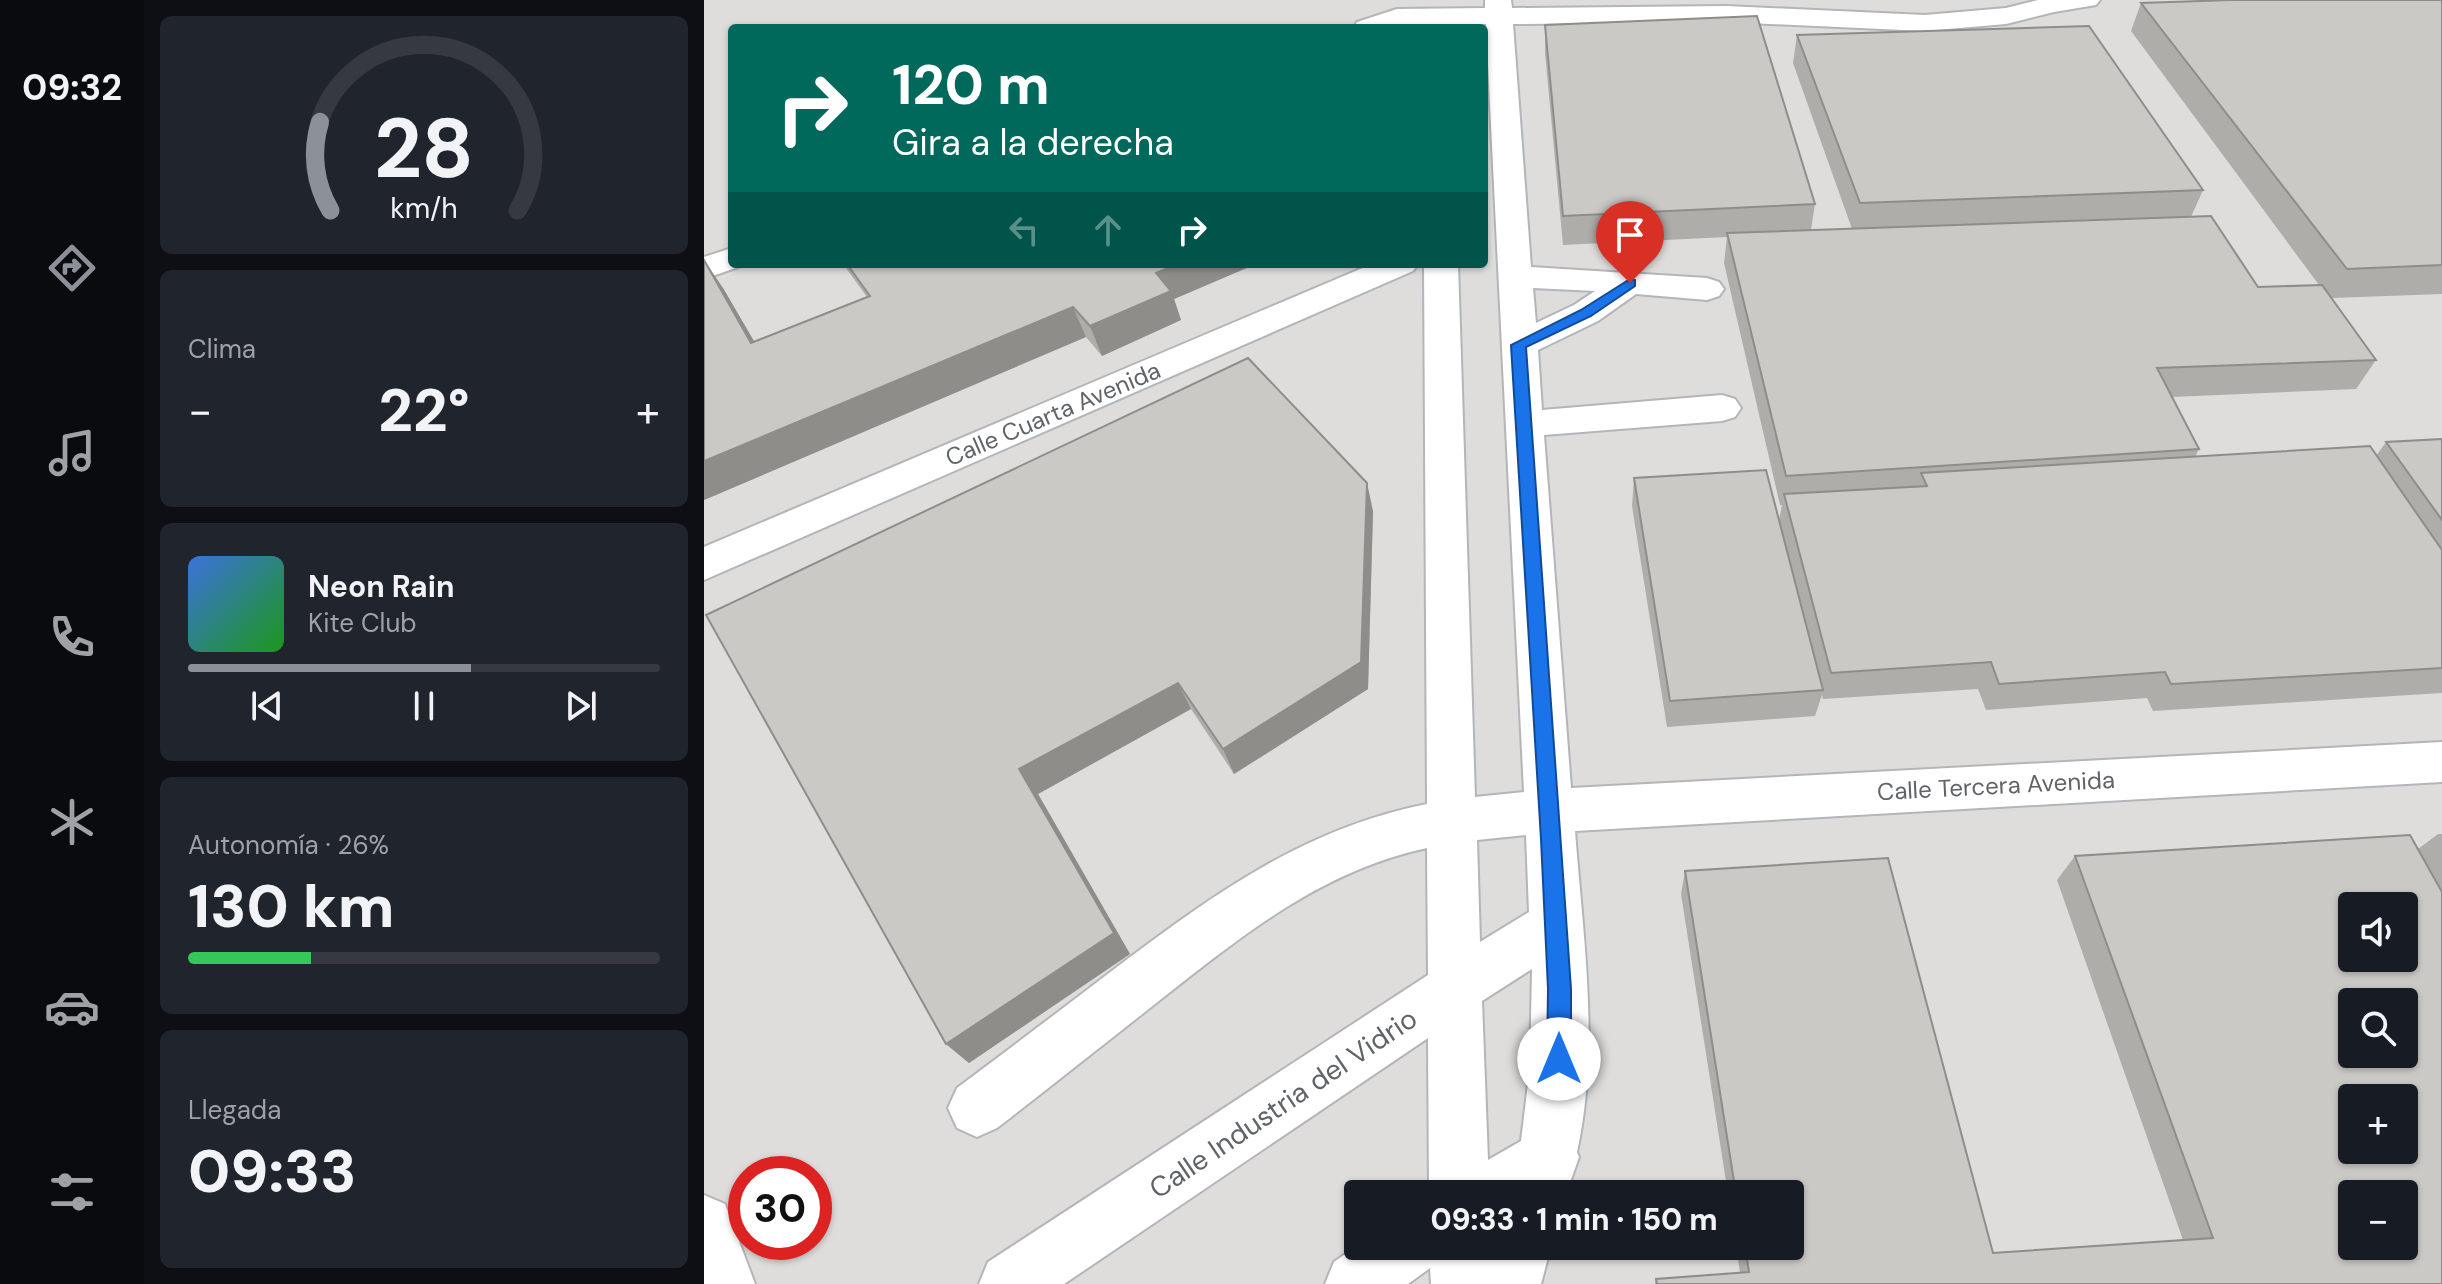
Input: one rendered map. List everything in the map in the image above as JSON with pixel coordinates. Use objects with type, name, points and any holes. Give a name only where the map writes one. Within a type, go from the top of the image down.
[{"type":"street","points":[[1377,24],[1397,17],[1499,8],[1925,23],[2006,16],[2053,4],[2087,0]]},
{"type":"street","points":[[1499,8],[1496,223],[1514,278],[1556,924],[1559,1059],[1543,1176]]},
{"type":"street","points":[[704,269],[728,260]]},
{"type":"street","name":"Calle Cuarta Avenida","points":[[704,564],[1392,268]]},
{"type":"street","points":[[1441,268],[1459,1180]]},
{"type":"street","points":[[1514,278],[1544,277],[1707,289]]},
{"type":"street","points":[[1518,345],[1586,313],[1630,283]]},
{"type":"street","points":[[1524,425],[1575,418],[1722,408]]},
{"type":"street","name":"Calle Tercera Avenida","points":[[977,1108],[1225,917],[1326,857],[1388,834],[1450,821],[1550,811],[2442,762]]},
{"type":"street","name":"Calle Industria del Vidrio","points":[[1010,1284],[1556,924]]},
{"type":"street","points":[[704,1225],[724,1284]]},
{"type":"street","points":[[1356,1284],[1389,1260]]},
{"type":"street","points":[[1461,1260],[1462,1284]]},
{"type":"street","points":[[1510,1284],[1516,1260]]},
{"type":"shaded area","points":[[704,0],[2442,0],[2442,1284],[704,1284]]},
{"type":"building","points":[[2442,0],[2442,265],[2347,269],[2141,3]]},
{"type":"building","points":[[1757,16],[1815,204],[1563,216],[1545,25]]},
{"type":"building","points":[[2089,26],[2203,190],[1860,203],[1797,35]]},
{"type":"building","points":[[2211,216],[2258,287],[2322,285],[2376,360],[2157,368],[2199,449],[1786,476],[1727,233]]},
{"type":"building","points":[[704,260],[751,343],[870,296],[850,268],[1168,268],[1156,273],[1171,291],[1090,326],[1073,307],[704,461]]},
{"type":"building","points":[[1248,358],[1367,483],[1361,662],[1223,749],[1178,683],[1019,769],[1114,933],[946,1044],[706,615]]},
{"type":"building","points":[[2442,439],[2442,520],[2386,442]]},
{"type":"building","points":[[2370,446],[2442,550],[2442,668],[2171,684],[2165,672],[1999,684],[1991,662],[1831,673],[1784,494],[1927,486],[1921,473]]},
{"type":"building","points":[[1766,470],[1823,690],[1670,701],[1634,478]]},
{"type":"building","points":[[2410,835],[2442,892],[2442,1284],[1657,1284],[1656,1279],[1749,1272],[1747,1260],[1804,1260],[1804,1180],[1734,1180],[1685,871],[1888,858],[1993,1253],[2213,1238],[2075,856]]},
{"type":"route","points":[[1559,1059],[1560,989],[1552,839],[1518,345],[1586,313],[1630,283]]}]
